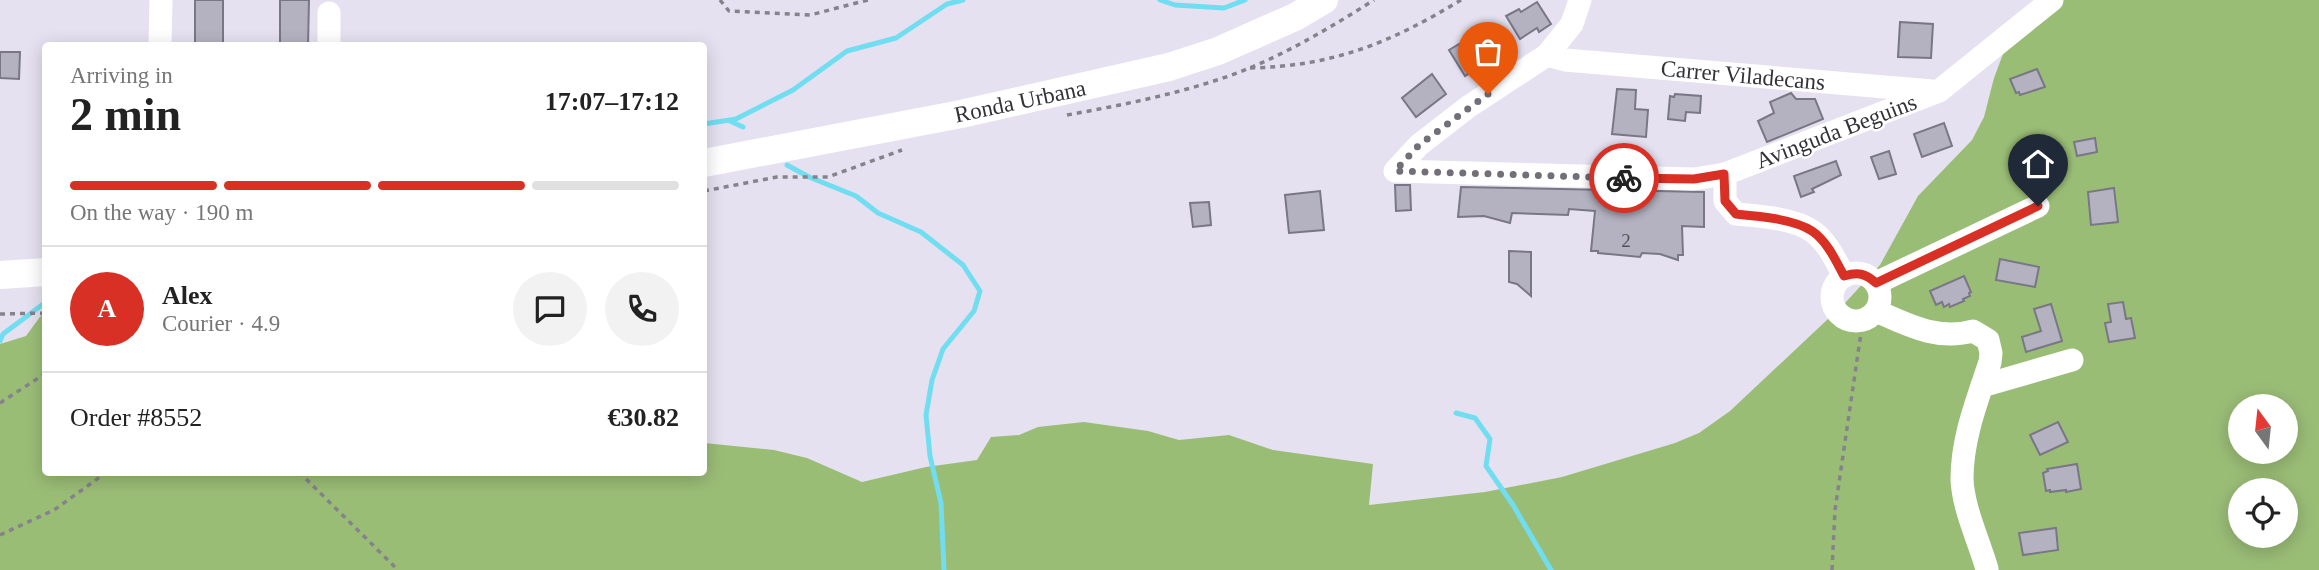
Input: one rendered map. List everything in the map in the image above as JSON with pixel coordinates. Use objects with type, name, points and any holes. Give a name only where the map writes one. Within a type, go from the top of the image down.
[{"type":"main road","name":"Ronda Urbana","points":[[707,162],[974,111],[1169,68],[1218,51],[1295,17],[1324,0]]},
{"type":"main road","points":[[0,275],[39,272]]},
{"type":"street","points":[[160,42],[161,0]]},
{"type":"street","points":[[1547,55],[1572,24],[1580,0]]},
{"type":"street","name":"Avinguda Beguins","points":[[1547,55],[1458,114],[1419,145],[1395,171],[1694,179],[1724,174],[1939,91],[2052,0]]},
{"type":"street","points":[[329,42],[330,13]]},
{"type":"street","name":"Carrer Viladecans","points":[[1547,55],[1565,60],[1939,91]]},
{"type":"street","points":[[1724,174],[1725,201],[1736,214],[1786,222],[1812,231],[1830,251],[1844,276]]},
{"type":"street","points":[[1876,283],[2038,206]]},
{"type":"street","points":[[1870,316],[1880,304],[1876,283],[1868,276],[1856,273],[1844,276],[1836,284],[1832,294],[1833,305],[1838,313],[1849,321],[1870,316],[1932,334],[1958,335],[1973,331],[1988,340],[1991,353],[1970,417],[1962,480],[1987,569]]},
{"type":"street","points":[[1982,386],[2072,360]]},
{"type":"path","points":[[720,0],[729,11],[810,15],[868,0]]},
{"type":"path","points":[[1248,68],[1306,64],[1377,45],[1461,0]]},
{"type":"path","points":[[0,314],[42,313]]},
{"type":"path","points":[[1832,570],[1835,510],[1870,316]]},
{"type":"path","points":[[0,403],[42,376]]},
{"type":"path","points":[[0,535],[54,510],[101,476]]},
{"type":"path","points":[[303,476],[398,570]]},
{"type":"green space","points":[[2041,0],[2319,0],[2319,570],[0,570],[0,344],[26,336],[42,314],[42,476],[707,476],[707,443],[774,450],[807,458],[862,482],[926,467],[977,460],[991,437],[1019,435],[1038,427],[1084,422],[1148,431],[1179,440],[1229,435],[1273,450],[1373,464],[1369,505],[1485,492],[1562,477],[1675,443],[1699,433],[1730,411],[1845,303],[1880,265],[1918,196],[1972,140],[1984,117],[2003,54]]},
{"type":"building","points":[[195,0],[223,0],[223,42],[195,42]]},
{"type":"building","points":[[280,0],[309,0],[308,42],[280,42]]},
{"type":"building","points":[[1537,2],[1551,24],[1539,32],[1537,28],[1520,39],[1506,16],[1519,9],[1521,12]]},
{"type":"building","points":[[1900,22],[1933,24],[1931,58],[1898,57]]},
{"type":"building","points":[[1474,35],[1490,60],[1465,76],[1449,50]]},
{"type":"building","points":[[0,52],[20,52],[19,79],[0,78]]},
{"type":"building","points":[[2037,69],[2045,87],[2020,95],[2019,92],[2016,93],[2010,79]]},
{"type":"building","points":[[1432,74],[1446,94],[1416,117],[1402,98]]},
{"type":"building","points":[[1617,89],[1636,90],[1635,109],[1648,110],[1646,137],[1612,134]]},
{"type":"building","points":[[1791,93],[1796,99],[1815,99],[1823,119],[1767,142],[1758,121],[1774,113],[1770,102]]},
{"type":"building","points":[[1675,94],[1701,96],[1700,113],[1686,112],[1685,121],[1668,119],[1670,96],[1674,97]]},
{"type":"building","points":[[1944,123],[1952,146],[1922,157],[1914,134]]},
{"type":"building","points":[[2095,138],[2097,152],[2077,156],[2074,142]]},
{"type":"building","points":[[1889,151],[1896,174],[1879,179],[1871,157]]},
{"type":"building","points":[[1836,161],[1841,175],[1801,197],[1794,176]]},
{"type":"building","points":[[1395,185],[1410,185],[1411,210],[1396,211]]},
{"type":"building","points":[[1461,187],[1704,192],[1704,227],[1682,226],[1683,255],[1678,255],[1678,260],[1660,254],[1642,253],[1640,257],[1598,253],[1591,251],[1595,211],[1569,209],[1568,215],[1512,213],[1510,223],[1484,216],[1458,217]]},
{"type":"building","points":[[2114,188],[2118,222],[2091,225],[2088,192]]},
{"type":"building","points":[[1320,191],[1324,230],[1289,233],[1285,195]]},
{"type":"building","points":[[1209,202],[1211,225],[1193,227],[1190,203]]},
{"type":"building","points":[[1509,251],[1531,252],[1531,296],[1517,284],[1509,282]]},
{"type":"building","points":[[2000,259],[2039,267],[2035,287],[1996,280]]},
{"type":"building","points":[[1964,276],[1971,292],[1970,296],[1950,307],[1949,304],[1944,307],[1942,302],[1936,305],[1930,291]]},
{"type":"building","points":[[2123,302],[2126,319],[2131,318],[2135,338],[2109,342],[2105,323],[2111,322],[2108,304]]},
{"type":"building","points":[[2051,304],[2062,341],[2026,352],[2022,337],[2041,331],[2034,309]]},
{"type":"building","points":[[2058,422],[2068,442],[2040,455],[2030,435]]},
{"type":"building","points":[[2077,464],[2081,489],[2066,492],[2046,491],[2043,473],[2048,471],[2047,469]]},
{"type":"building","points":[[2056,528],[2058,550],[2023,555],[2019,533]]},
{"type":"waterway","points":[[707,124],[736,119],[793,90],[847,51],[896,38],[947,4],[963,0]]},
{"type":"waterway","points":[[1160,0],[1175,5],[1224,8],[1245,0]]},
{"type":"waterway","points":[[730,121],[743,127]]},
{"type":"waterway","points":[[787,165],[856,196],[878,213],[921,232],[963,265],[980,291],[974,311],[943,349],[932,380],[926,415],[930,456],[941,503],[944,570]]},
{"type":"waterway","points":[[0,341],[3,334],[42,305]]},
{"type":"waterway","points":[[1456,413],[1475,418],[1490,439],[1486,466],[1513,505],[1551,570]]},
{"type":"way so far","points":[[1488,94],[1419,145],[1395,171],[1624,178]]},
{"type":"route","points":[[1624,178],[1694,179],[1724,174],[1725,201],[1736,214],[1786,222],[1812,231],[1830,251],[1844,276],[1856,273],[1868,276],[1876,283],[2038,206]]}]
